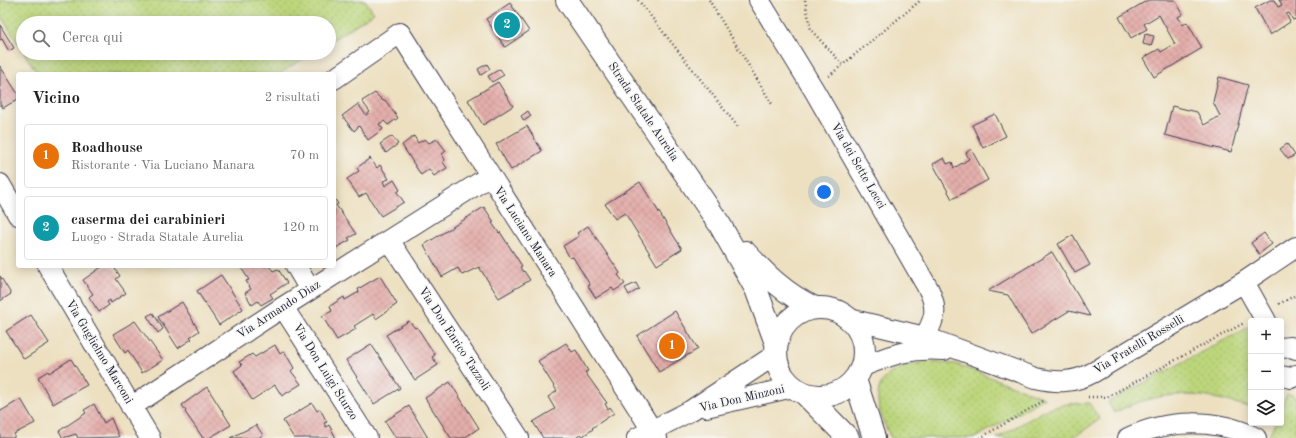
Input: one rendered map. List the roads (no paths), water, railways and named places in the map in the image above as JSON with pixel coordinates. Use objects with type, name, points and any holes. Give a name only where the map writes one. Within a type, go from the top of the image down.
[{"type":"main road","name":"Strada Statale Aurelia","points":[[567,0],[720,225],[756,289],[776,349]]},
{"type":"main road","name":"Strada Statale Aurelia","points":[[720,225],[771,280],[799,301],[815,308]]},
{"type":"main road","points":[[799,390],[814,396],[832,394],[845,388],[858,373],[864,350],[860,333],[849,319],[836,311],[815,308],[806,310],[790,319],[779,334],[776,349],[781,373],[848,438]]},
{"type":"main road","points":[[858,373],[874,438]]},
{"type":"street","name":"Via dei Sette Lecci","points":[[759,0],[814,90],[934,300],[934,317],[925,336]]},
{"type":"street","name":"Via Luciano Manara","points":[[336,78],[400,33],[490,176],[649,435]]},
{"type":"street","name":"Via Armando Diaz","points":[[131,407],[283,307],[490,176]]},
{"type":"street","points":[[0,184],[16,212]]},
{"type":"street","name":"Via Don Enrico Tazzoli","points":[[389,240],[519,438]]},
{"type":"street","name":"Via Fratelli Rosselli","points":[[849,319],[925,336],[969,354],[1036,378],[1052,382],[1075,380],[1094,372],[1244,282],[1296,247]]},
{"type":"street","name":"Via Guglielmo Marconi","points":[[53,268],[150,438]]},
{"type":"street","points":[[297,268],[310,290]]},
{"type":"street","points":[[1244,282],[1264,317]]},
{"type":"street","name":"Via Don Luigi Sturzo","points":[[283,307],[367,438]]},
{"type":"street","points":[[1284,348],[1290,347],[1296,349]]},
{"type":"street","name":"Via Don Minzoni","points":[[649,435],[690,411],[776,349]]},
{"type":"street","name":"Via Fratelli Rosselli","points":[[858,373],[900,352],[914,349],[930,349],[969,354]]},
{"type":"street","name":"Via Don Minzoni","points":[[690,411],[799,390]]},
{"type":"street","points":[[1128,438],[1154,428],[1186,424],[1201,424],[1257,433]]},
{"type":"place","name":"caserma dei carabinieri","points":[[507,25]]},
{"type":"place","name":"Roadhouse","points":[[672,346]]}]
